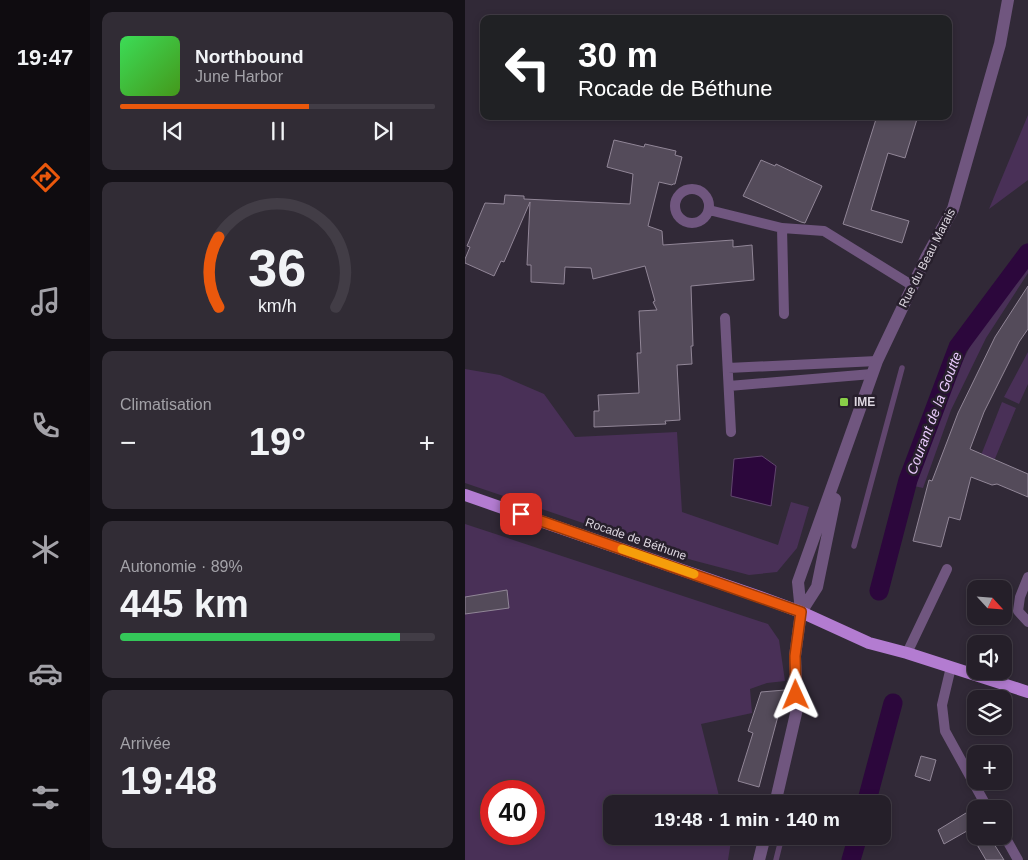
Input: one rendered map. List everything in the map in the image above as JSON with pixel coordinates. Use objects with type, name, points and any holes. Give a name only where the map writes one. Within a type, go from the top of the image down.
[{"type":"main road","name":"Rocade de Béthune","points":[[465,495],[801,612],[869,643],[907,653],[1026,692]]},
{"type":"street","name":"Rue du Beau Marais","points":[[801,612],[798,582],[872,374],[913,286],[953,209],[1000,44],[1008,0]]},
{"type":"street","name":"Rue du Beau Marais","points":[[801,612],[817,587],[845,453]]},
{"type":"street","points":[[777,795],[797,709],[795,656],[801,612]]},
{"type":"street","points":[[759,860],[763,845]]},
{"type":"lane","points":[[709,210],[781,228],[823,231],[913,286]]},
{"type":"lane","points":[[781,228],[784,314]]},
{"type":"lane","points":[[725,318],[731,432]]},
{"type":"lane","points":[[728,368],[877,361]]},
{"type":"lane","points":[[729,386],[872,374]]},
{"type":"lane","points":[[907,653],[947,569]]},
{"type":"lane","points":[[1028,577],[1020,597],[1018,611],[1028,622]]},
{"type":"lane","points":[[951,667],[942,705],[945,731],[983,800]]},
{"type":"lane","points":[[1010,845],[1018,860]]},
{"type":"shaded area","points":[[1028,115],[1028,180],[989,209]]},
{"type":"shaded area","points":[[1028,256],[1028,273],[986,338],[951,410],[923,488],[914,486],[954,379],[979,328]]},
{"type":"shaded area","points":[[1028,352],[1028,384],[1019,404],[1004,397]]},
{"type":"shaded area","points":[[465,369],[500,375],[544,394],[575,437],[677,432],[682,512],[778,545],[791,502],[809,507],[797,548],[777,572],[749,575],[692,560],[465,483]]},
{"type":"shaded area","points":[[1002,402],[1016,408],[987,478],[974,473]]},
{"type":"shaded area","points":[[762,456],[776,466],[771,506],[731,496],[734,459]]},
{"type":"shaded area","points":[[465,524],[768,624],[779,640],[785,681],[767,683],[750,689],[752,713],[701,724],[719,795],[603,795],[603,845],[730,845],[728,860],[465,860]]},
{"type":"building","points":[[876,120],[917,120],[905,158],[888,153],[871,210],[909,221],[902,243],[843,224]]},
{"type":"building","points":[[614,140],[644,147],[645,144],[676,151],[675,155],[682,157],[675,184],[659,182],[648,226],[662,231],[663,245],[733,240],[733,247],[752,245],[754,280],[691,286],[692,364],[677,365],[680,420],[665,421],[666,424],[594,427],[594,411],[599,411],[598,395],[639,393],[637,353],[641,353],[639,311],[657,310],[653,302],[655,301],[645,266],[593,279],[591,268],[565,267],[564,284],[531,282],[531,265],[527,265],[530,202],[504,262],[501,261],[494,276],[465,263],[470,247],[467,246],[485,203],[504,204],[505,195],[524,196],[524,199],[630,204],[633,174],[607,167]]},
{"type":"building","points":[[761,160],[775,166],[776,164],[822,186],[805,223],[743,196]]},
{"type":"building","points":[[1028,286],[1028,329],[1019,342],[984,412],[970,449],[1028,474],[1028,497],[997,484],[992,485],[971,477],[960,520],[949,517],[941,547],[913,541],[929,480],[932,481],[958,413],[995,337]]},
{"type":"building","points":[[507,590],[509,608],[465,614],[465,597]]},
{"type":"building","points":[[785,690],[759,787],[738,781],[753,733],[748,731],[761,692]]},
{"type":"building","points":[[921,756],[936,760],[930,781],[915,776]]},
{"type":"building","points":[[966,813],[967,815],[967,831],[944,844],[938,830]]},
{"type":"building","points":[[977,845],[995,845],[1004,860],[986,860]]},
{"type":"waterway","name":"Courant de la Goutte","points":[[879,591],[908,480],[958,347],[1028,253]]},
{"type":"waterway","points":[[854,546],[902,368]]},
{"type":"waterway","name":"Courant de la Goutte","points":[[868,795],[893,703]]},
{"type":"waterway","points":[[776,860],[780,845]]},
{"type":"waterway","name":"Courant de la Goutte","points":[[851,860],[855,845]]},
{"type":"slow traffic","points":[[622,549],[694,574]]},
{"type":"place","name":"IME","points":[[844,402]]},
{"type":"route","points":[[521,514],[801,612],[795,656],[796,695]]}]
